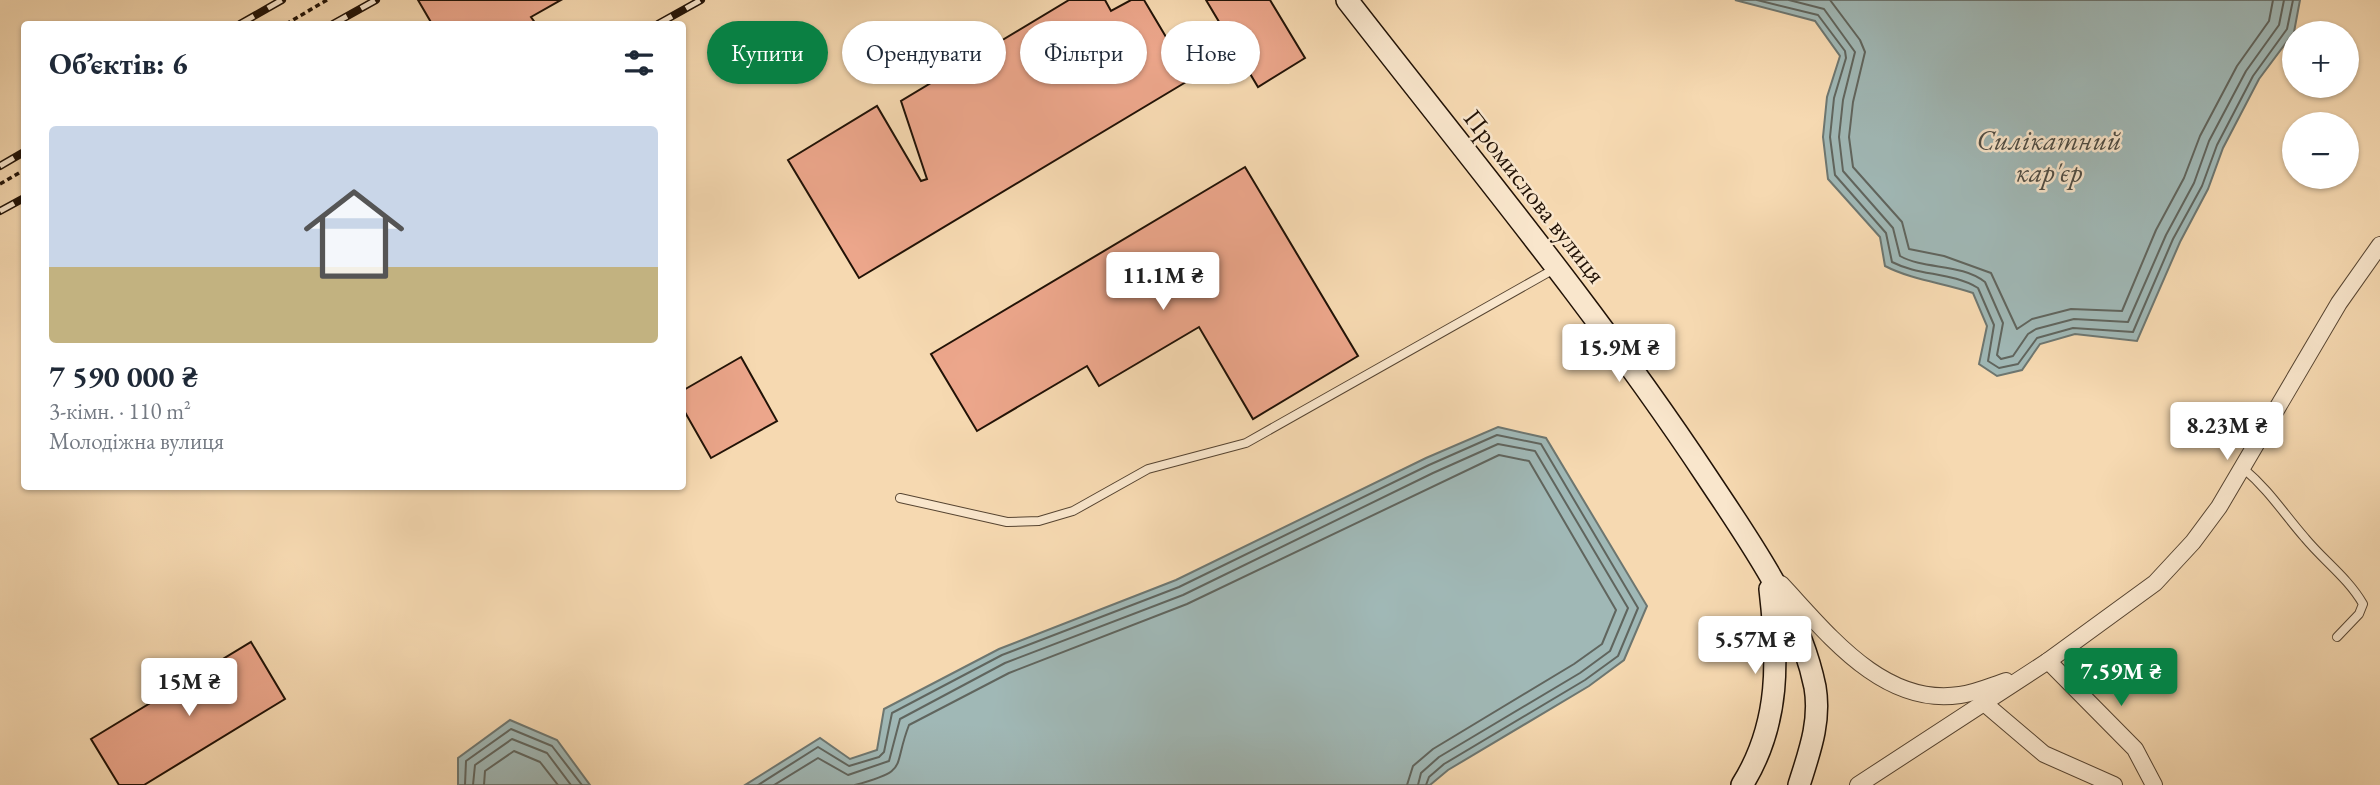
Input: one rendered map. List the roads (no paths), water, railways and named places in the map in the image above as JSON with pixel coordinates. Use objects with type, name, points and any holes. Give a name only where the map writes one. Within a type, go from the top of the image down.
[{"type":"street","name":"Промислова вулиця","points":[[1347,0],[1640,376],[1768,569],[1805,649],[1815,690],[1816,731],[1799,785]]},
{"type":"street","points":[[1858,785],[2019,677],[2049,660],[2155,583],[2193,542],[2244,469],[2339,303],[2380,245]]},
{"type":"street","points":[[1768,569],[1836,643],[1870,673],[1892,683],[1916,692],[1942,697],[1961,695],[2019,677]]},
{"type":"street","points":[[1742,785],[1766,732],[1776,682],[1768,569]]},
{"type":"street","points":[[2049,660],[2135,749],[2154,785]]},
{"type":"street","points":[[1984,703],[2044,754],[2113,785]]},
{"type":"lane","points":[[900,498],[1007,522],[1039,521],[1073,511],[1148,469],[1246,443],[1556,268]]},
{"type":"lane","points":[[2244,469],[2274,497],[2304,537],[2354,589],[2363,604],[2359,614],[2337,636]]},
{"type":"water","name":"Силікатний кар'єр","points":[[1735,0],[2300,0],[2296,21],[2282,21],[2282,48],[2259,79],[2223,148],[2208,189],[2180,242],[2137,341],[2075,334],[2040,344],[2022,370],[1997,376],[1979,364],[1987,326],[1973,293],[1906,275],[1885,266],[1880,237],[1828,179],[1823,137],[1827,97],[1840,56],[1815,21]]},
{"type":"water","points":[[1498,427],[1546,438],[1647,606],[1624,660],[1589,686],[1448,770],[1430,785],[745,785],[820,738],[850,759],[877,750],[884,709],[999,649],[1176,580],[1426,458]]},
{"type":"water","points":[[510,720],[557,740],[590,785],[458,785],[458,758]]},
{"type":"railway","points":[[245,21],[282,0]]},
{"type":"railway","points":[[338,21],[376,0]]},
{"type":"railway","points":[[663,21],[701,0]]},
{"type":"railway","points":[[0,166],[21,154]]},
{"type":"railway","points":[[0,211],[21,200]]}]
